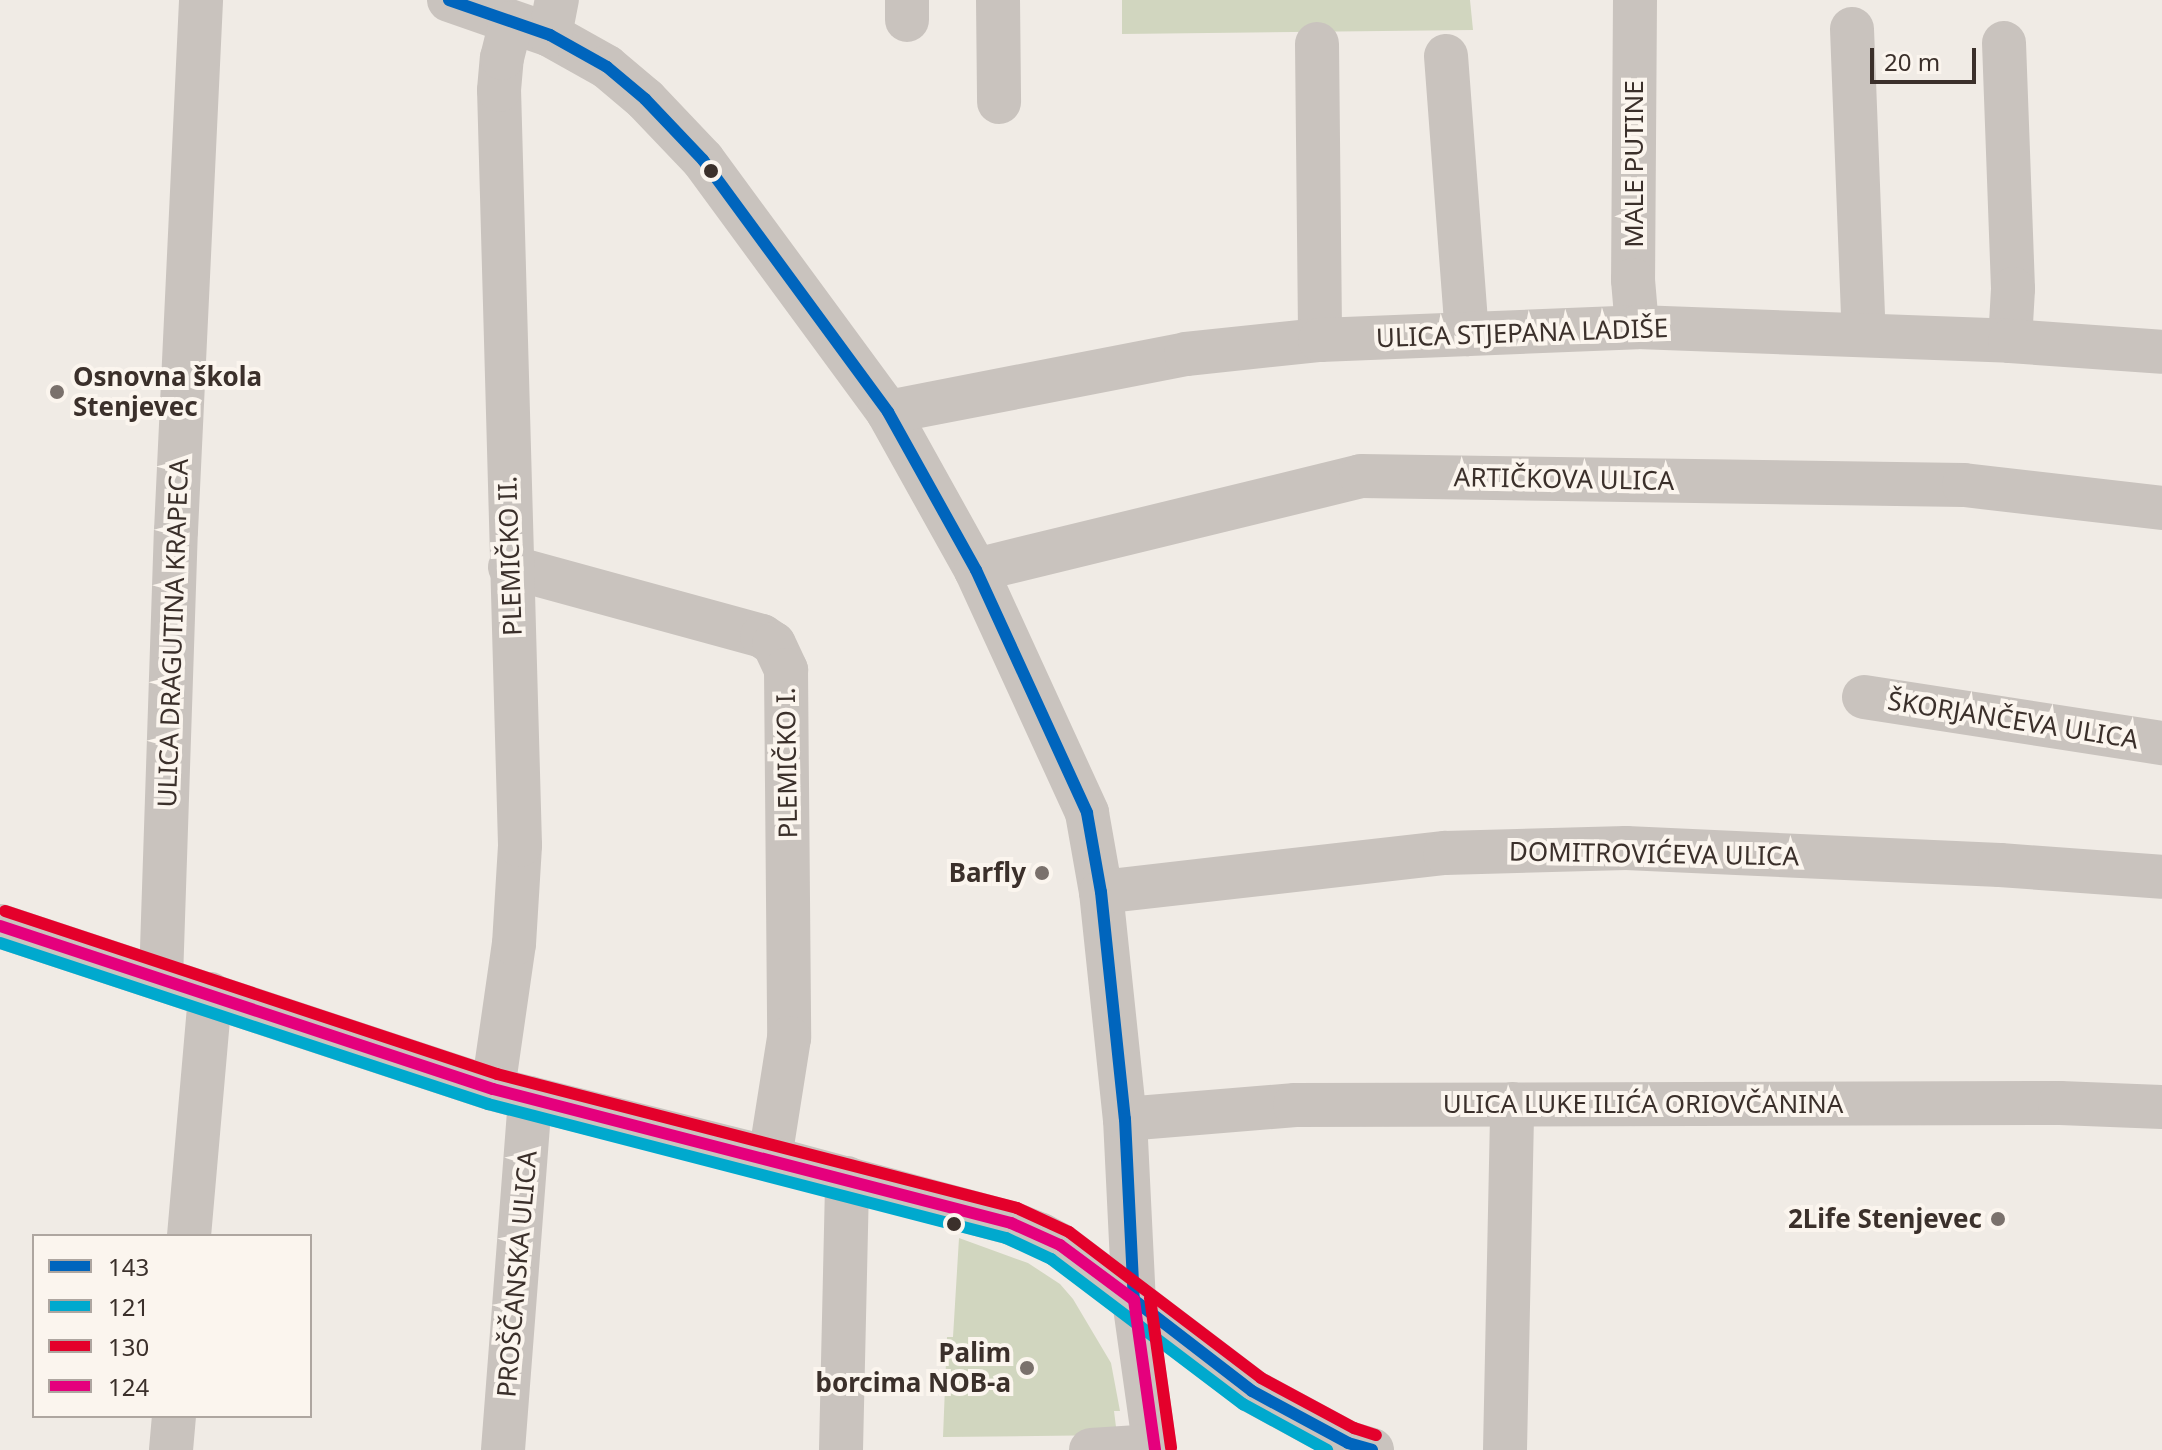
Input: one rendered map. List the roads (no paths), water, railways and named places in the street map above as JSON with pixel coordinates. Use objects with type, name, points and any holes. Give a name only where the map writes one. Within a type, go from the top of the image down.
[{"type":"street","name":"ULICA DRAGUTINA KRAPECA","points":[[161,979],[176,531],[201,0]]},
{"type":"street","points":[[449,0],[539,19],[607,67],[645,99],[703,160],[888,412],[976,570],[1087,813],[1101,892],[1125,1119],[1134,1300],[1154,1448],[1091,1450]]},
{"type":"street","points":[[998,0],[999,102]]},
{"type":"street","name":"MALE PUTINE","points":[[1635,0],[1633,280],[1637,327]]},
{"type":"street","name":"PLEMIČKO II.","points":[[512,1093],[514,944],[520,845],[499,90],[502,58],[539,19]]},
{"type":"street","points":[[1852,29],[1864,335]]},
{"type":"street","points":[[2004,43],[2013,289],[2010,341]]},
{"type":"street","points":[[1317,44],[1320,340]]},
{"type":"street","points":[[1446,56],[1467,334]]},
{"type":"street","name":"ULICA STJEPANA LADIŠE","points":[[888,412],[1186,354],[1320,340],[1637,327],[2010,341],[2162,352]]},
{"type":"street","name":"ARTIČKOVA ULICA","points":[[976,570],[1361,476],[1964,485],[2162,508]]},
{"type":"street","name":"PLEMIČKO I.","points":[[510,567],[762,636],[774,644],[786,670],[789,1038],[770,1158]]},
{"type":"street","name":"ŠKORJANČEVA ULICA","points":[[1864,697],[2162,743]]},
{"type":"street","name":"DOMITROVIĆEVA ULICA","points":[[1101,892],[1445,853],[1626,848],[2000,865],[2162,877]]},
{"type":"street","points":[[0,926],[512,1093],[847,1178],[1041,1235],[1134,1300],[1252,1391],[1360,1447]]},
{"type":"street","points":[[189,1234],[210,994]]},
{"type":"street","name":"PROŠČANSKA ULICA","points":[[503,1450],[512,1093]]},
{"type":"street","name":"ULICA LUKE ILIĆA ORIOVČANINA","points":[[1125,1119],[1295,1105],[2060,1103],[2162,1107]]},
{"type":"street","points":[[1505,1450],[1512,1104]]},
{"type":"street","points":[[841,1450],[847,1178]]},
{"type":"street","points":[[171,1450],[174,1418]]},
{"type":"street","points":[[1303,1450],[1360,1447]]},
{"type":"place","name":"Osnovna škola Stenjevec","points":[[57,392]]},
{"type":"place","name":"Barfly","points":[[1042,873]]},
{"type":"place","name":"2Life Stenjevec","points":[[1998,1219]]},
{"type":"place","name":"Palim borcima NOB-a","points":[[1027,1368]]}]
